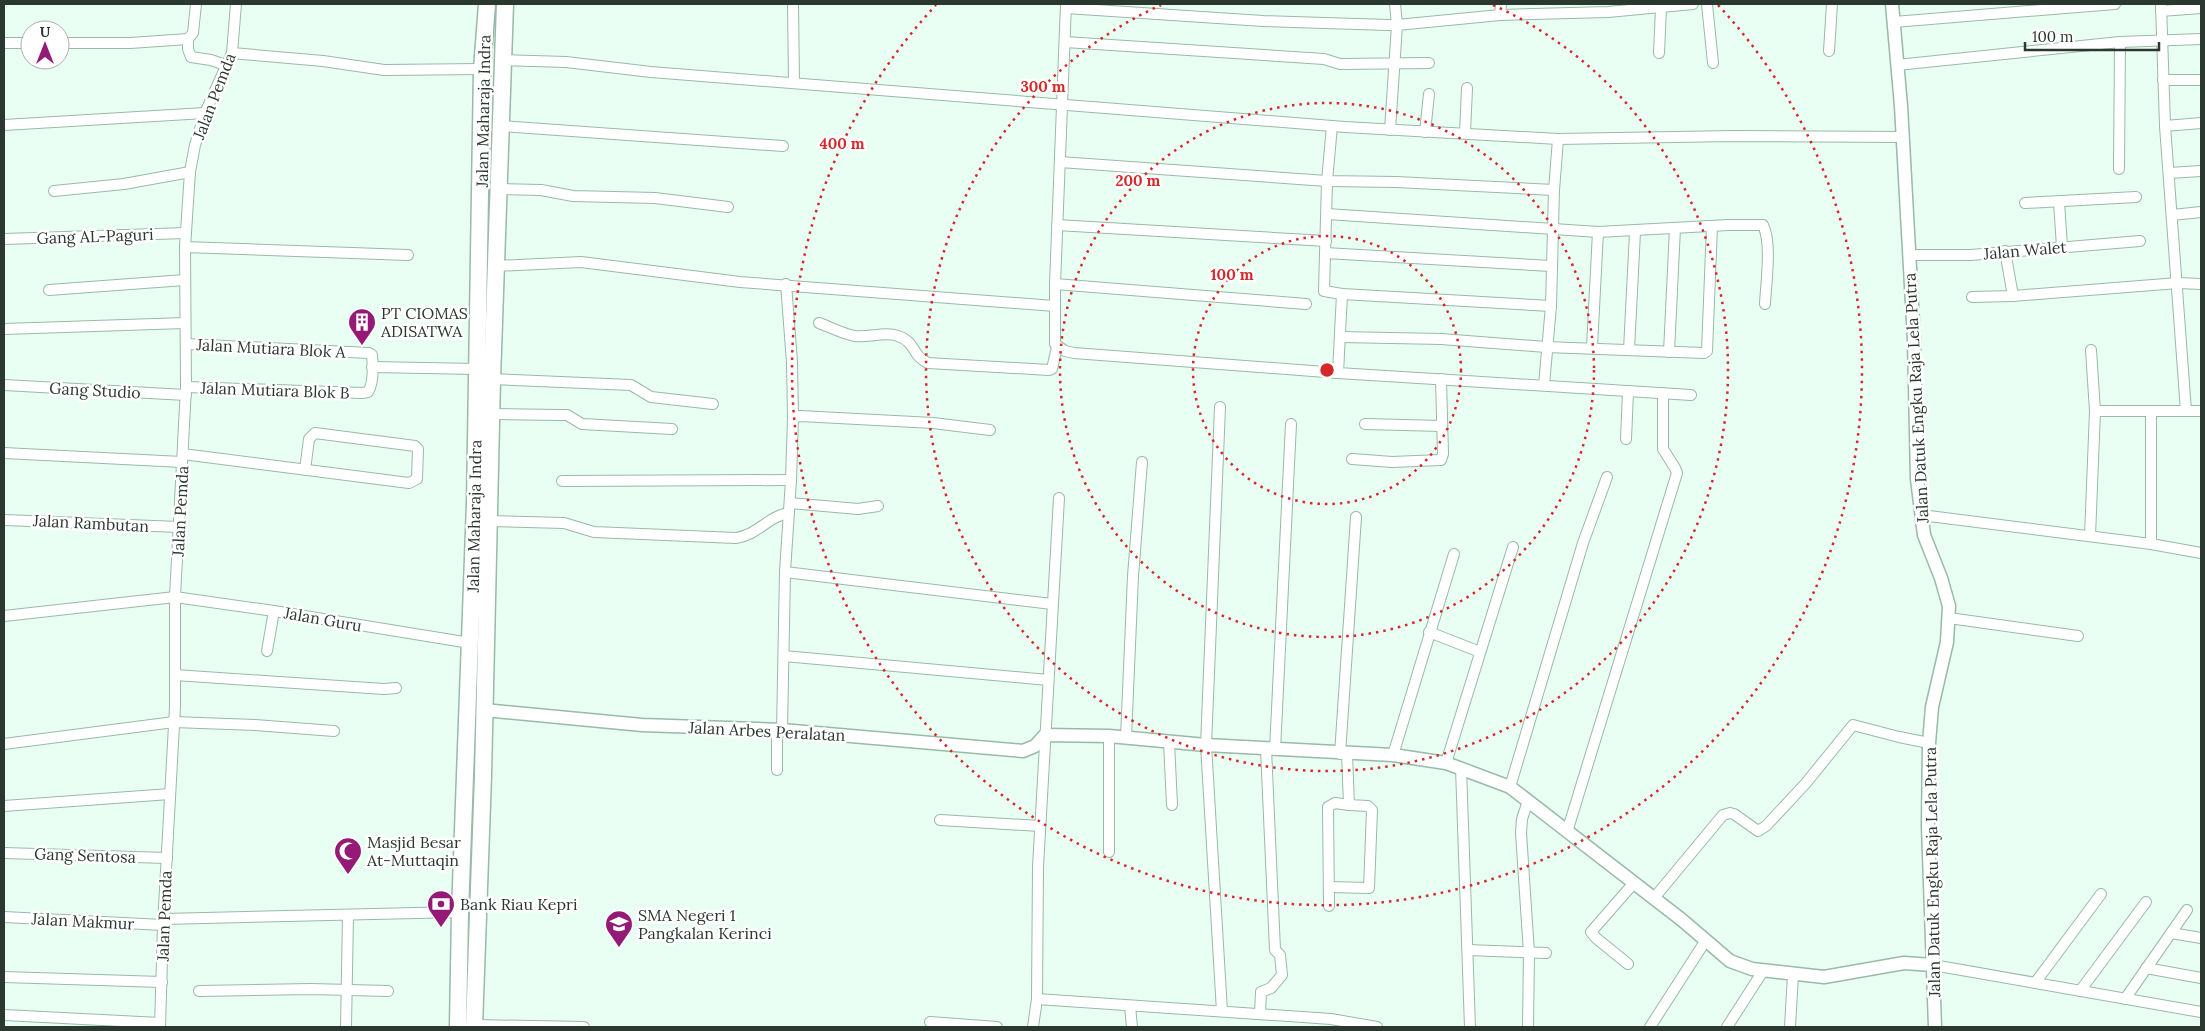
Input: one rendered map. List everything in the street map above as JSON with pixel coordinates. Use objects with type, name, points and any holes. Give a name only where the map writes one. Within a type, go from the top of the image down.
[{"type":"highway","name":"Jalan Maharaja Indra","points":[[469,1026],[484,710],[479,618],[477,369],[482,69],[487,4]]},
{"type":"highway","name":"Jalan Maharaja Indra","points":[[469,1026],[460,912],[470,643],[479,618],[489,521],[505,4]]},
{"type":"street","points":[[196,4],[193,33],[188,39],[188,49],[191,57],[211,60],[228,66]]},
{"type":"street","name":"Jalan Pemda","points":[[160,1025],[163,922],[174,722],[175,597],[186,391],[185,247],[190,172],[195,144],[205,113],[228,66],[232,53],[236,4]]},
{"type":"street","points":[[793,4],[794,83]]},
{"type":"street","points":[[1390,130],[1396,24],[1395,4]]},
{"type":"street","points":[[1500,15],[1501,4]]},
{"type":"street","points":[[1691,395],[1338,373],[1074,353],[1057,347],[1053,340],[1066,6],[1263,21],[1396,24],[1500,15],[1608,8],[1660,8],[1692,4]]},
{"type":"street","points":[[1707,4],[1713,63]]},
{"type":"street","points":[[1829,51],[1832,4]]},
{"type":"street","name":"Jalan Datuk Engku Raja Lela Putra","points":[[1892,4],[1903,137],[1914,340],[1917,479],[1924,535],[1944,587],[1949,606],[1944,658],[1932,708],[1929,743],[1928,826],[1935,1027]]},
{"type":"street","points":[[1980,4],[1980,16]]},
{"type":"street","points":[[1894,22],[2116,4]]},
{"type":"street","points":[[1659,53],[1660,8]]},
{"type":"street","points":[[2186,411],[2165,126],[2161,8],[2201,8]]},
{"type":"street","points":[[70,43],[130,43],[188,39]]},
{"type":"street","points":[[1897,65],[2120,42],[2201,39]]},
{"type":"street","points":[[1065,42],[1324,59],[1340,64],[1428,63]]},
{"type":"street","points":[[2119,169],[2120,42]]},
{"type":"street","points":[[4,43],[20,43]]},
{"type":"street","points":[[232,53],[323,61],[384,70],[482,69]]},
{"type":"street","points":[[503,60],[566,62],[651,72],[1425,132],[1558,139],[1733,136],[1903,137]]},
{"type":"street","points":[[2163,80],[2201,80]]},
{"type":"street","points":[[1465,134],[1467,88]]},
{"type":"street","points":[[1425,132],[1429,94]]},
{"type":"street","points":[[4,125],[205,113]]},
{"type":"street","points":[[2165,126],[2201,123]]},
{"type":"street","points":[[500,126],[783,146]]},
{"type":"street","points":[[1332,126],[1327,181],[1323,290],[1342,294],[1551,306]]},
{"type":"street","points":[[1544,385],[1551,306],[1554,190],[1558,139]]},
{"type":"street","points":[[1060,162],[1327,181],[1396,182],[1554,190]]},
{"type":"street","points":[[2169,173],[2201,171]]},
{"type":"street","points":[[54,191],[124,184],[190,172]]},
{"type":"street","points":[[498,189],[542,190],[574,196],[655,198],[728,207]]},
{"type":"street","points":[[2025,203],[2136,197]]},
{"type":"street","points":[[2059,202],[2062,246]]},
{"type":"street","points":[[2172,215],[2201,212]]},
{"type":"street","points":[[1327,214],[1598,232],[1635,232],[1675,228],[1763,225],[1766,230],[1767,251],[1765,304]]},
{"type":"street","points":[[1057,225],[1326,241]]},
{"type":"street","points":[[1341,337],[1441,339],[1546,347],[1592,347],[1700,354],[1707,351],[1712,226]]},
{"type":"street","points":[[1670,352],[1675,228]]},
{"type":"street","points":[[1592,347],[1598,232]]},
{"type":"street","points":[[1629,350],[1635,232]]},
{"type":"street","name":"Gang AL-Paguri","points":[[4,239],[186,233]]},
{"type":"street","name":"Jalan Walet","points":[[1909,255],[1971,255],[2140,241]]},
{"type":"street","points":[[185,247],[408,255]]},
{"type":"street","points":[[2005,251],[2013,296]]},
{"type":"street","points":[[1325,253],[1552,266]]},
{"type":"street","points":[[496,266],[581,262],[658,271],[698,278],[1055,306]]},
{"type":"street","points":[[49,290],[185,280]]},
{"type":"street","points":[[1972,296],[2013,296],[2178,283],[2201,284]]},
{"type":"street","points":[[777,770],[784,656],[785,572],[793,418],[792,362],[786,284]]},
{"type":"street","points":[[1055,284],[1306,304]]},
{"type":"street","points":[[1338,373],[1342,294]]},
{"type":"street","points":[[4,329],[185,323]]},
{"type":"street","points":[[819,323],[856,336],[895,335],[909,341],[916,355],[928,363],[1049,370],[1052,369],[1057,347]]},
{"type":"street","name":"Jalan Mutiara Blok A","points":[[186,344],[369,353],[372,355],[372,367]]},
{"type":"street","points":[[2090,536],[2095,411],[2091,350]]},
{"type":"street","points":[[372,367],[477,369]]},
{"type":"street","name":"Jalan Mutiara Blok B","points":[[186,391],[362,393],[368,392],[371,387],[372,367]]},
{"type":"street","points":[[492,379],[631,385],[651,397],[713,404]]},
{"type":"street","points":[[1352,459],[1392,462],[1438,462],[1441,460],[1443,454],[1441,379]]},
{"type":"street","name":"Gang Studio","points":[[4,385],[186,391]]},
{"type":"street","points":[[1626,439],[1628,392]]},
{"type":"street","points":[[1567,832],[1677,473],[1663,449],[1663,394]]},
{"type":"street","points":[[1220,407],[1206,745],[1222,1011]]},
{"type":"street","points":[[2095,411],[2201,411]]},
{"type":"street","points":[[2151,412],[2151,544]]},
{"type":"street","points":[[492,414],[567,415],[582,424],[672,429]]},
{"type":"street","points":[[793,418],[800,416],[923,423],[990,430]]},
{"type":"street","points":[[1260,1014],[1260,992],[1271,988],[1280,980],[1282,975],[1280,955],[1275,950],[1271,749],[1291,424]]},
{"type":"street","points":[[1365,424],[1442,426]]},
{"type":"street","points":[[4,453],[182,458],[305,470],[409,483],[417,479],[418,449],[414,446],[315,433],[309,438],[305,470]]},
{"type":"street","points":[[1126,737],[1133,576],[1142,462]]},
{"type":"street","points":[[1510,787],[1583,543],[1607,477]]},
{"type":"street","points":[[562,480],[791,480]]},
{"type":"street","points":[[1032,1027],[1037,999],[1038,867],[1059,498]]},
{"type":"street","points":[[489,521],[564,523],[594,532],[736,538],[751,535],[789,508],[858,509],[878,506]]},
{"type":"street","points":[[1921,515],[2151,544],[2201,553]]},
{"type":"street","points":[[1349,805],[1343,754],[1356,518]]},
{"type":"street","name":"Jalan Rambutan","points":[[4,520],[179,527]]},
{"type":"street","points":[[1446,763],[1513,547]]},
{"type":"street","points":[[1393,755],[1454,554]]},
{"type":"street","points":[[785,572],[1052,604]]},
{"type":"street","name":"Jalan Guru","points":[[4,616],[175,597],[470,643]]},
{"type":"street","points":[[267,651],[274,611]]},
{"type":"street","points":[[1949,618],[2078,636]]},
{"type":"street","points":[[1430,632],[1480,652]]},
{"type":"street","points":[[784,656],[1048,680]]},
{"type":"street","points":[[175,675],[384,689],[396,688]]},
{"type":"street","name":"Jalan Arbes Peralatan","points":[[484,710],[642,725],[779,730],[1023,751],[1035,746],[1045,735]]},
{"type":"street","points":[[4,744],[174,722],[255,725],[334,731]]},
{"type":"street","points":[[1654,898],[1723,815],[1730,812],[1758,831],[1766,826],[1806,783],[1853,725],[1929,743]]},
{"type":"street","points":[[1045,735],[1109,736],[1206,745],[1343,754],[1393,755],[1446,763],[1510,787],[1654,898],[1730,960],[1763,971],[1793,975],[1830,976],[1904,963],[1933,965],[2201,1012]]},
{"type":"street","points":[[1109,736],[1109,852]]},
{"type":"street","points":[[1169,742],[1172,805]]},
{"type":"street","points":[[1461,768],[1470,1027]]},
{"type":"street","points":[[4,806],[170,794]]},
{"type":"street","points":[[1528,801],[1522,819],[1521,833],[1529,953],[1528,1027]]},
{"type":"street","points":[[1328,887],[1369,888],[1372,810],[1368,806],[1335,803],[1328,807],[1328,887],[1329,906]]},
{"type":"street","points":[[940,820],[1040,826]]},
{"type":"street","name":"Gang Sentosa","points":[[4,853],[167,858]]},
{"type":"street","points":[[1628,964],[1591,932],[1634,884]]},
{"type":"street","points":[[2035,983],[2101,894]]},
{"type":"street","points":[[2080,991],[2146,902]]},
{"type":"street","points":[[2125,999],[2187,910]]},
{"type":"street","name":"Jalan Makmur","points":[[4,917],[163,922],[460,912]]},
{"type":"street","points":[[346,1027],[348,915]]},
{"type":"street","points":[[2171,933],[2201,938]]},
{"type":"street","points":[[1650,1027],[1706,940]]},
{"type":"street","points":[[1468,950],[1546,953]]},
{"type":"street","points":[[2146,968],[2201,978]]},
{"type":"street","points":[[1727,1027],[1763,971]]},
{"type":"street","points":[[1790,1027],[1793,975]]},
{"type":"street","points":[[4,977],[162,982]]},
{"type":"street","points":[[200,990],[388,990]]},
{"type":"street","points":[[1037,999],[1331,1019],[1377,1027]]},
{"type":"street","points":[[1130,1006],[1132,1027]]},
{"type":"street","points":[[4,1015],[160,1025]]},
{"type":"street","points":[[930,1022],[996,1027]]},
{"type":"street","points":[[469,1026],[584,1027]]},
{"type":"place","name":"PT CIOMAS ADISATWA","points":[[362,346]]},
{"type":"place","name":"Masjid Besar At-Muttaqin","points":[[348,875]]},
{"type":"place","name":"Bank Riau Kepri","points":[[441,928]]},
{"type":"place","name":"SMA Negeri 1 Pangkalan Kerinci","points":[[619,948]]}]
